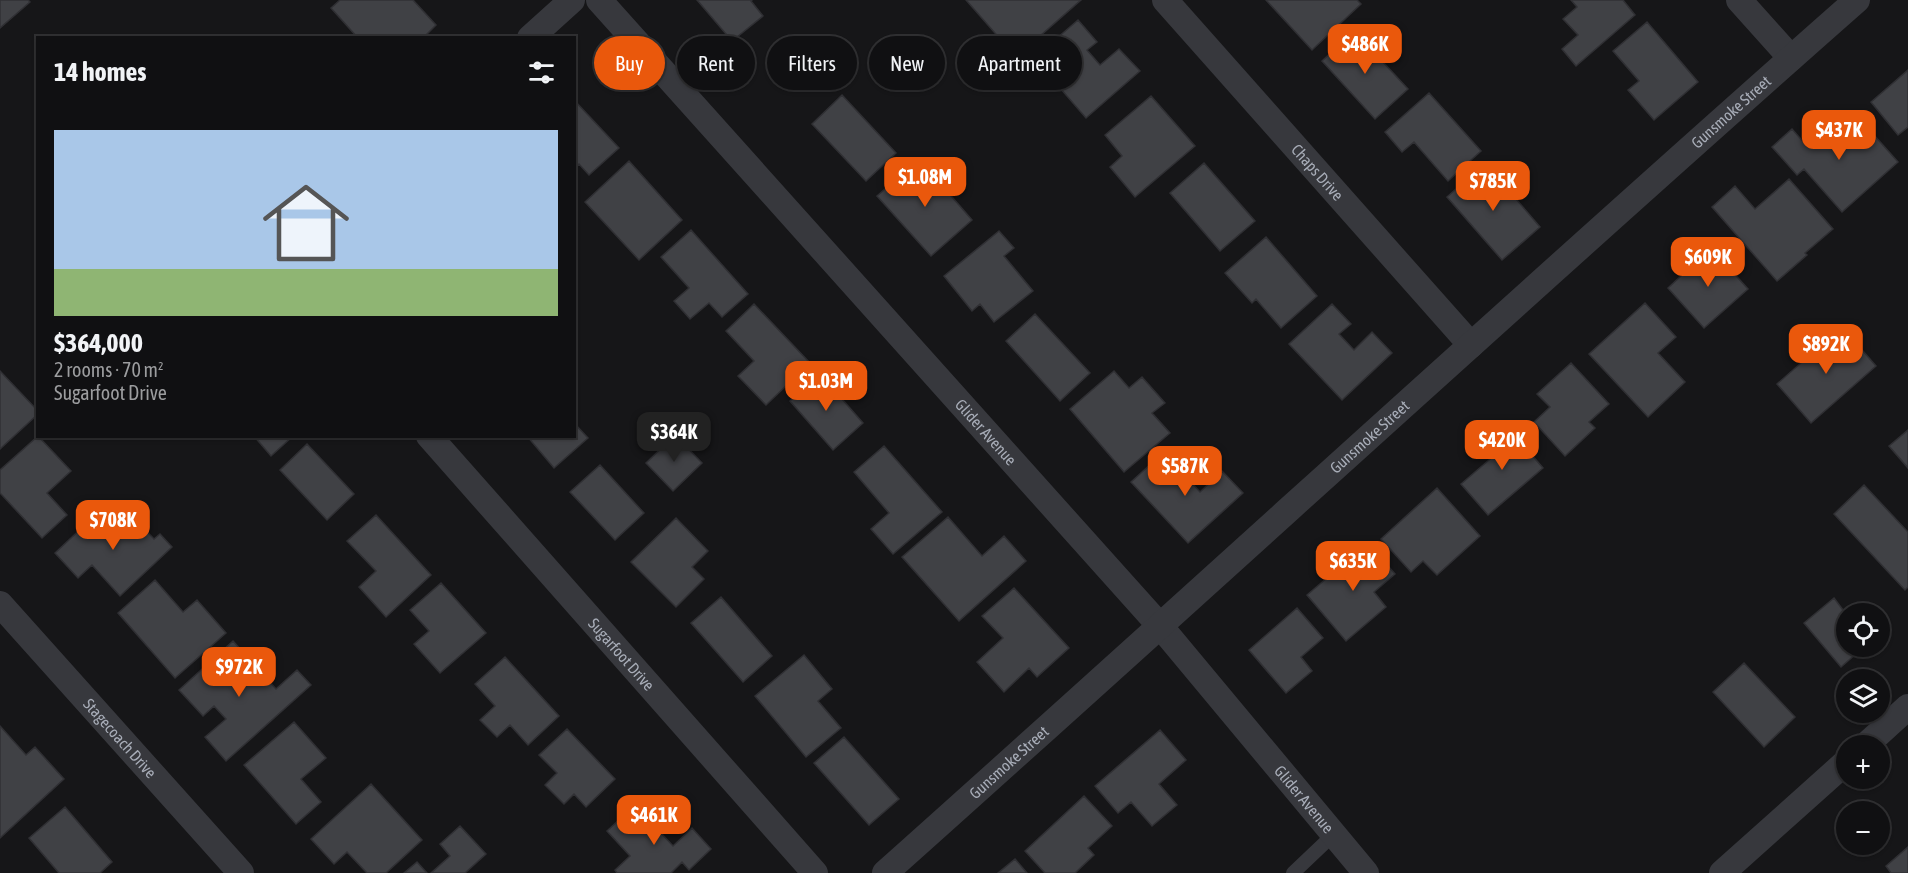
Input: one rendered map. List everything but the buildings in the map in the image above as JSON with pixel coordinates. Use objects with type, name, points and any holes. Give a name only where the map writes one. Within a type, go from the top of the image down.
[{"type":"street","points":[[532,36],[572,0]]},
{"type":"street","name":"Glider Avenue","points":[[598,0],[1161,627],[1366,873]]},
{"type":"street","name":"Chaps Drive","points":[[1165,0],[1471,345]]},
{"type":"street","points":[[1739,0],[1791,58]]},
{"type":"street","name":"Gunsmoke Street","points":[[885,873],[1857,0]]},
{"type":"street","name":"Sugarfoot Drive","points":[[431,438],[815,873]]},
{"type":"street","name":"Stagecoach Drive","points":[[0,604],[241,873]]},
{"type":"street","points":[[1877,735],[1908,707]]},
{"type":"street","points":[[1722,873],[1836,771]]},
{"type":"lane","points":[[1293,873],[1333,836]]}]
